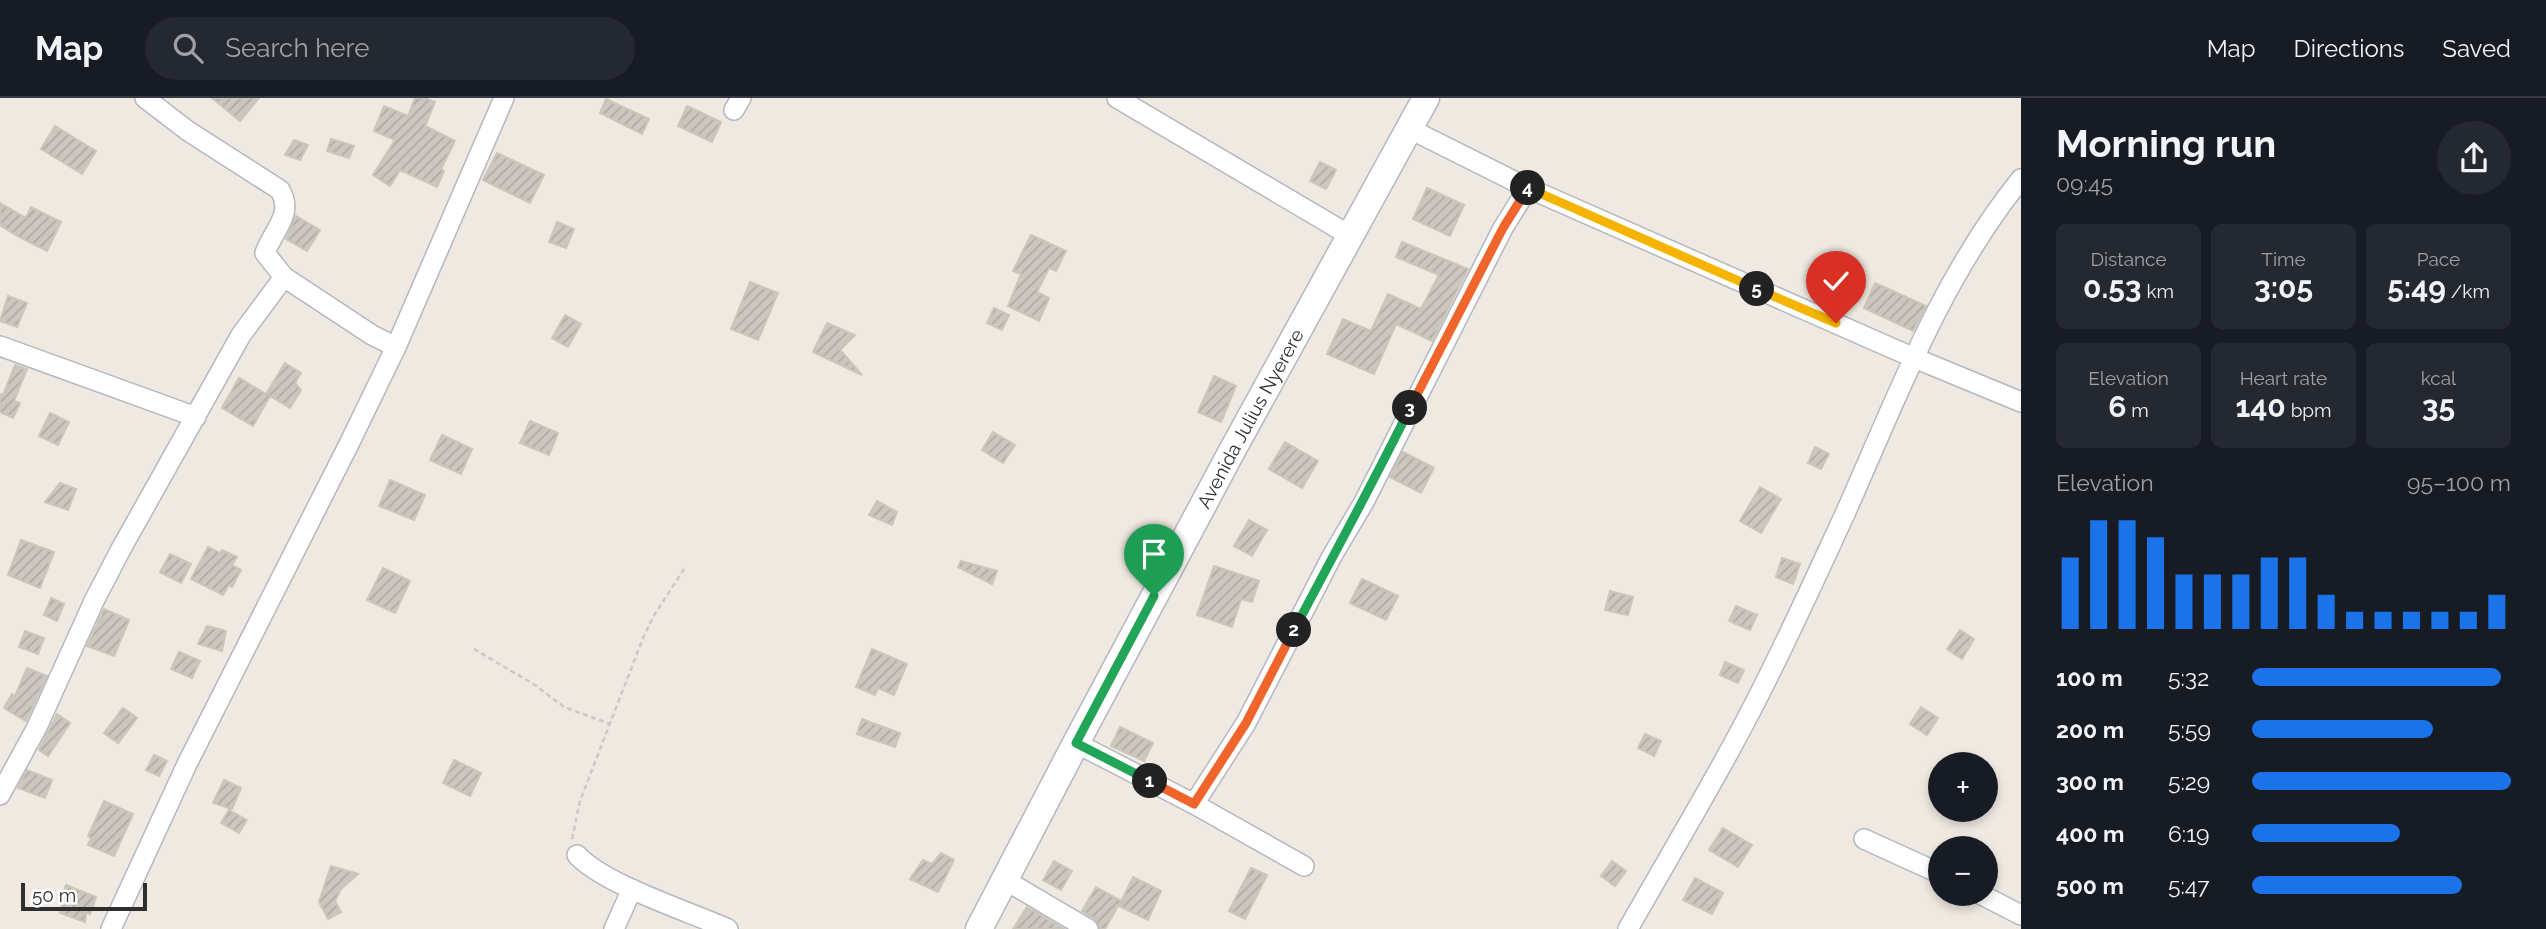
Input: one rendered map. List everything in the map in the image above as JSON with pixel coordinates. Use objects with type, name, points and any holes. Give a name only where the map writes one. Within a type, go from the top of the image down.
[{"type":"street","points":[[145,98],[188,131],[280,190],[286,201],[286,212],[265,253],[284,277],[372,335],[396,347]]},
{"type":"street","points":[[111,929],[187,764],[396,347],[504,98]]},
{"type":"street","points":[[1117,98],[1139,103],[1349,235]]},
{"type":"street","name":"Avenida Julius Nyerere","points":[[979,929],[1349,235],[1426,98]]},
{"type":"street","points":[[1410,129],[1528,188],[1912,357],[2021,402]]},
{"type":"street","points":[[1628,929],[1766,680],[1844,515],[1912,357],[1961,269],[2003,201],[2021,179]]},
{"type":"street","points":[[1194,804],[1246,723],[1332,556],[1364,502],[1503,228],[1528,188]]},
{"type":"street","points":[[0,795],[37,727],[94,601],[242,335],[284,277]]},
{"type":"street","points":[[0,346],[196,417]]},
{"type":"street","points":[[1076,743],[1194,804],[1304,866]]},
{"type":"street","points":[[1864,839],[1928,868]]},
{"type":"street","points":[[577,855],[585,864],[632,889],[728,929]]},
{"type":"street","points":[[1005,880],[1088,929]]},
{"type":"street","points":[[614,929],[632,889]]},
{"type":"street","points":[[1998,903],[2021,915]]},
{"type":"path","points":[[577,855],[572,841],[580,801],[653,617],[686,566]]},
{"type":"path","points":[[474,649],[535,685],[564,707],[610,724]]},
{"type":"building","points":[[212,98],[259,98],[240,121]]},
{"type":"building","points":[[415,98],[435,102],[425,126],[455,141],[441,169],[444,171],[437,187],[400,170],[390,186],[373,175],[395,140],[374,131],[384,106],[408,116]]},
{"type":"building","points":[[606,99],[649,119],[642,134],[600,113]]},
{"type":"building","points":[[687,106],[721,122],[712,142],[678,126]]},
{"type":"building","points":[[55,126],[96,151],[82,174],[41,149]]},
{"type":"building","points":[[331,139],[354,146],[349,158],[327,151]]},
{"type":"building","points":[[294,140],[308,145],[300,160],[285,155]]},
{"type":"building","points":[[497,153],[544,175],[530,203],[483,180]]},
{"type":"building","points":[[1320,162],[1336,170],[1326,189],[1310,181]]},
{"type":"building","points":[[1427,188],[1464,205],[1450,236],[1413,219]]},
{"type":"building","points":[[0,203],[26,218],[31,207],[61,222],[47,251],[0,225]]},
{"type":"building","points":[[296,216],[320,230],[307,251],[286,239]]},
{"type":"building","points":[[557,222],[574,229],[566,248],[549,242]]},
{"type":"building","points":[[1031,235],[1066,251],[1056,271],[1049,268],[1037,292],[1049,298],[1039,321],[1008,306],[1021,274],[1013,271]]},
{"type":"building","points":[[1402,242],[1468,269],[1432,341],[1396,324],[1374,374],[1327,354],[1343,319],[1371,331],[1388,294],[1421,309],[1439,275],[1396,257]]},
{"type":"building","points":[[750,282],[778,293],[758,340],[731,329]]},
{"type":"building","points":[[1875,283],[1926,306],[1913,331],[1864,308]]},
{"type":"building","points":[[8,296],[27,303],[17,327],[0,321]]},
{"type":"building","points":[[994,308],[1009,315],[1002,330],[987,323]]},
{"type":"building","points":[[565,315],[581,324],[568,347],[552,338]]},
{"type":"building","points":[[827,323],[855,335],[840,350],[862,375],[813,352]]},
{"type":"building","points":[[285,363],[301,373],[295,383],[301,390],[290,408],[270,396],[253,426],[222,408],[239,378],[266,394]]},
{"type":"building","points":[[15,365],[27,369],[14,401],[20,403],[13,418],[0,412],[0,394],[3,395]]},
{"type":"building","points":[[1214,376],[1236,386],[1221,422],[1198,412]]},
{"type":"building","points":[[50,413],[69,422],[58,445],[39,436]]},
{"type":"building","points":[[530,421],[558,433],[549,455],[520,443]]},
{"type":"building","points":[[993,432],[1015,445],[1003,463],[982,450]]},
{"type":"building","points":[[442,435],[472,449],[461,474],[430,460]]},
{"type":"building","points":[[1285,442],[1318,461],[1302,488],[1269,469]]},
{"type":"building","points":[[1815,447],[1829,454],[1821,469],[1808,463]]},
{"type":"building","points":[[1403,452],[1434,468],[1421,493],[1390,477]]},
{"type":"building","points":[[390,480],[425,495],[414,520],[379,506]]},
{"type":"building","points":[[60,483],[76,489],[68,510],[45,502]]},
{"type":"building","points":[[1760,487],[1781,499],[1761,533],[1740,521]]},
{"type":"building","points":[[877,501],[897,512],[892,525],[869,515]]},
{"type":"building","points":[[1249,520],[1267,530],[1252,556],[1234,546]]},
{"type":"building","points":[[21,540],[54,552],[40,588],[8,575]]},
{"type":"building","points":[[208,547],[237,557],[232,565],[241,570],[232,587],[229,585],[223,595],[191,579]]},
{"type":"building","points":[[170,554],[191,564],[181,583],[160,572]]},
{"type":"building","points":[[1782,558],[1800,564],[1793,584],[1776,577]]},
{"type":"building","points":[[961,561],[997,571],[992,584],[958,567]]},
{"type":"building","points":[[1214,566],[1259,581],[1252,602],[1241,599],[1232,627],[1197,615]]},
{"type":"building","points":[[383,568],[410,581],[395,613],[367,600]]},
{"type":"building","points":[[1362,579],[1398,596],[1386,620],[1350,603]]},
{"type":"building","points":[[1610,591],[1633,597],[1628,615],[1605,610]]},
{"type":"building","points":[[51,598],[64,604],[57,621],[44,615]]},
{"type":"building","points":[[1736,606],[1757,615],[1750,630],[1729,621]]},
{"type":"building","points":[[104,609],[129,620],[114,656],[87,646]]},
{"type":"building","points":[[207,626],[226,631],[222,651],[198,644]]},
{"type":"building","points":[[1960,630],[1974,639],[1962,659],[1947,649]]},
{"type":"building","points":[[25,631],[44,638],[38,654],[19,647]]},
{"type":"building","points":[[872,649],[907,664],[894,695],[878,688],[875,695],[856,687]]},
{"type":"building","points":[[179,652],[200,661],[192,678],[171,669]]},
{"type":"building","points":[[1725,662],[1744,670],[1738,683],[1720,675]]},
{"type":"building","points":[[27,668],[47,676],[26,721],[4,708],[12,694],[15,696]]},
{"type":"building","points":[[1921,707],[1938,718],[1927,735],[1910,724]]},
{"type":"building","points":[[123,708],[137,718],[118,743],[104,733]]},
{"type":"building","points":[[57,714],[70,723],[48,756],[39,750]]},
{"type":"building","points":[[862,719],[900,733],[895,747],[857,734]]},
{"type":"building","points":[[1120,727],[1153,743],[1144,761],[1111,746]]},
{"type":"building","points":[[1645,734],[1661,741],[1654,756],[1638,748]]},
{"type":"building","points":[[154,755],[167,761],[159,776],[146,770]]},
{"type":"building","points":[[454,760],[481,773],[470,796],[443,783]]},
{"type":"building","points":[[27,770],[52,780],[45,798],[18,788]]},
{"type":"building","points":[[224,780],[241,788],[232,809],[213,803]]},
{"type":"building","points":[[104,801],[133,814],[114,856],[88,845],[91,838],[88,836]]},
{"type":"building","points":[[229,810],[247,820],[239,833],[221,823]]},
{"type":"building","points":[[1723,828],[1752,845],[1738,867],[1709,850]]},
{"type":"building","points":[[941,853],[954,860],[938,892],[910,879],[923,860],[932,864]]},
{"type":"building","points":[[1054,861],[1072,871],[1061,890],[1043,880]]},
{"type":"building","points":[[1612,861],[1626,871],[1615,886],[1601,876]]},
{"type":"building","points":[[331,866],[358,874],[341,889],[335,901],[341,912],[328,919],[319,902]]},
{"type":"building","points":[[1251,868],[1267,875],[1245,919],[1229,911]]},
{"type":"building","points":[[1133,877],[1161,891],[1148,920],[1119,906]]},
{"type":"building","points":[[1695,878],[1723,893],[1712,914],[1683,900]]},
{"type":"building","points":[[66,885],[96,897],[90,914],[86,912],[85,922],[60,913],[63,903],[61,898]]},
{"type":"building","points":[[1096,887],[1121,901],[1105,929],[1100,929],[1095,919],[1082,911]]},
{"type":"building","points":[[1027,907],[1064,929],[1013,929]]},
{"type":"route","points":[[1154,596],[1076,743],[1194,804],[1246,723],[1332,556],[1364,502],[1503,228],[1528,188],[1836,323]]}]
